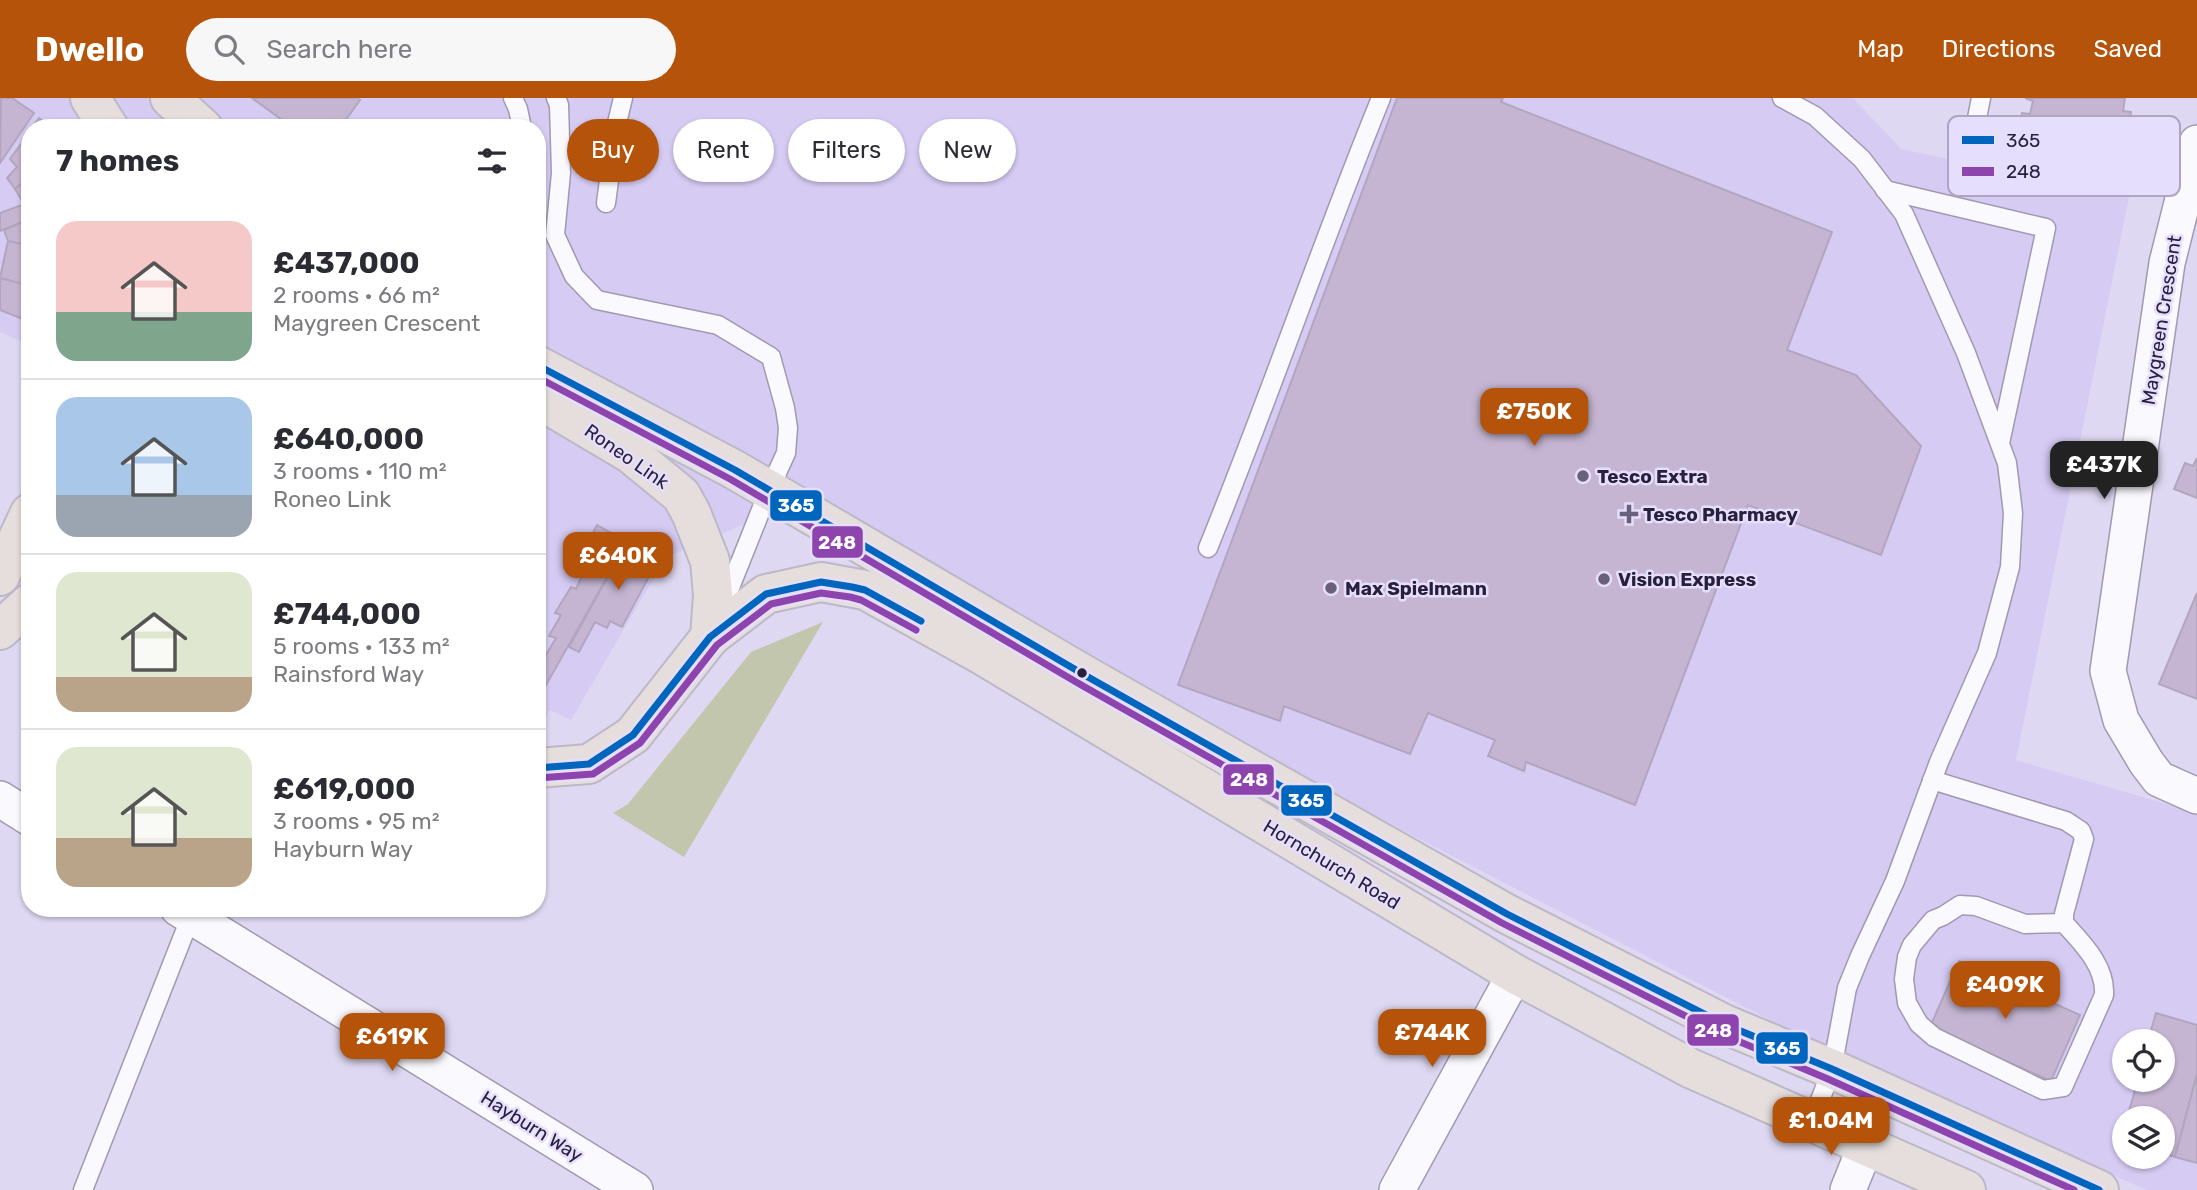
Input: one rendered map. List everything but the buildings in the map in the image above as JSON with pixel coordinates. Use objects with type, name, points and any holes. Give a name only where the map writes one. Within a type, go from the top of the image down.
[{"type":"main road","points":[[90,98],[103,119]]},
{"type":"main road","points":[[170,98],[193,119]]},
{"type":"main road","points":[[546,370],[769,490],[1088,677],[1507,915],[1724,1024],[1832,1069],[2099,1190]]},
{"type":"main road","name":"Roneo Link","points":[[546,402],[631,454],[681,495],[710,561],[713,595],[710,637]]},
{"type":"main road","points":[[0,576],[21,532]]},
{"type":"main road","name":"Hornchurch Road","points":[[710,637],[766,594],[821,582],[865,590],[994,662],[1515,974],[1690,1068],[1966,1190]]},
{"type":"main road","points":[[0,630],[21,611]]},
{"type":"main road","points":[[546,767],[589,764],[633,735],[710,637]]},
{"type":"street","name":"Maygreen Crescent","points":[[2197,143],[2167,263],[2108,671],[2121,720],[2146,762],[2159,779],[2197,796]]},
{"type":"street","points":[[0,799],[21,812]]},
{"type":"street","name":"Hayburn Way","points":[[192,917],[635,1190]]},
{"type":"street","points":[[1397,1190],[1515,974]]},
{"type":"street","points":[[1848,1190],[1866,1145]]},
{"type":"lane","points":[[513,98],[520,119]]},
{"type":"lane","points":[[556,98],[559,105],[562,173],[555,235],[574,276],[597,300],[718,325],[771,357],[785,408],[788,428],[786,453],[710,637]]},
{"type":"lane","points":[[606,203],[616,127],[623,98]]},
{"type":"lane","points":[[1208,548],[1254,435],[1330,227],[1381,98]]},
{"type":"lane","points":[[1782,98],[1815,116],[1862,159],[1904,215],[1966,353],[2000,443],[2007,463],[2012,513],[2010,567],[1987,653],[1932,780],[1895,881],[1847,988],[1832,1069],[1812,1121]]},
{"type":"lane","points":[[1978,116],[1981,98]]},
{"type":"lane","points":[[1885,190],[2046,228],[2000,443]]},
{"type":"lane","points":[[1932,780],[2066,821],[2081,831],[2084,839],[2064,923],[2079,937],[2105,982],[2104,995],[2063,1087],[2043,1090],[1934,1037],[1919,1024],[1907,1003],[1904,979],[1907,957],[1912,945],[1933,920],[1960,905],[1976,906],[2025,924],[2064,923]]},
{"type":"lane","points":[[83,1190],[182,917]]},
{"type":"shaded area","points":[[0,98],[1853,98],[1901,149],[1948,159],[1948,196],[2129,197],[2016,760],[2197,813],[2197,1190],[2147,1190],[1822,1047],[1292,773],[812,496],[666,557],[571,720],[550,710],[546,717],[546,119],[21,119],[21,341],[0,332]]},
{"type":"green space","points":[[823,622],[684,857],[613,813],[628,804],[751,652]]},
{"type":"transit line","name":"365","points":[[546,370],[735,470],[1088,677],[1507,914],[1724,1024],[1832,1069],[2099,1190]]},
{"type":"transit line","name":"248","points":[[546,382],[730,479],[1083,686],[1502,923],[1719,1033],[2074,1190]]},
{"type":"transit line","name":"365","points":[[546,767],[589,764],[633,735],[710,637],[766,594],[821,582],[852,587],[865,590],[921,621]]},
{"type":"transit line","name":"248","points":[[546,777],[593,774],[640,743],[717,645],[771,604],[821,593],[850,597],[861,600],[916,630]]},
{"type":"place","name":"Tesco Extra","points":[[1583,476]]},
{"type":"place","name":"Tesco Pharmacy","points":[[1629,514]]},
{"type":"place","name":"Vision Express","points":[[1604,579]]},
{"type":"place","name":"Max Spielmann","points":[[1331,588]]}]
